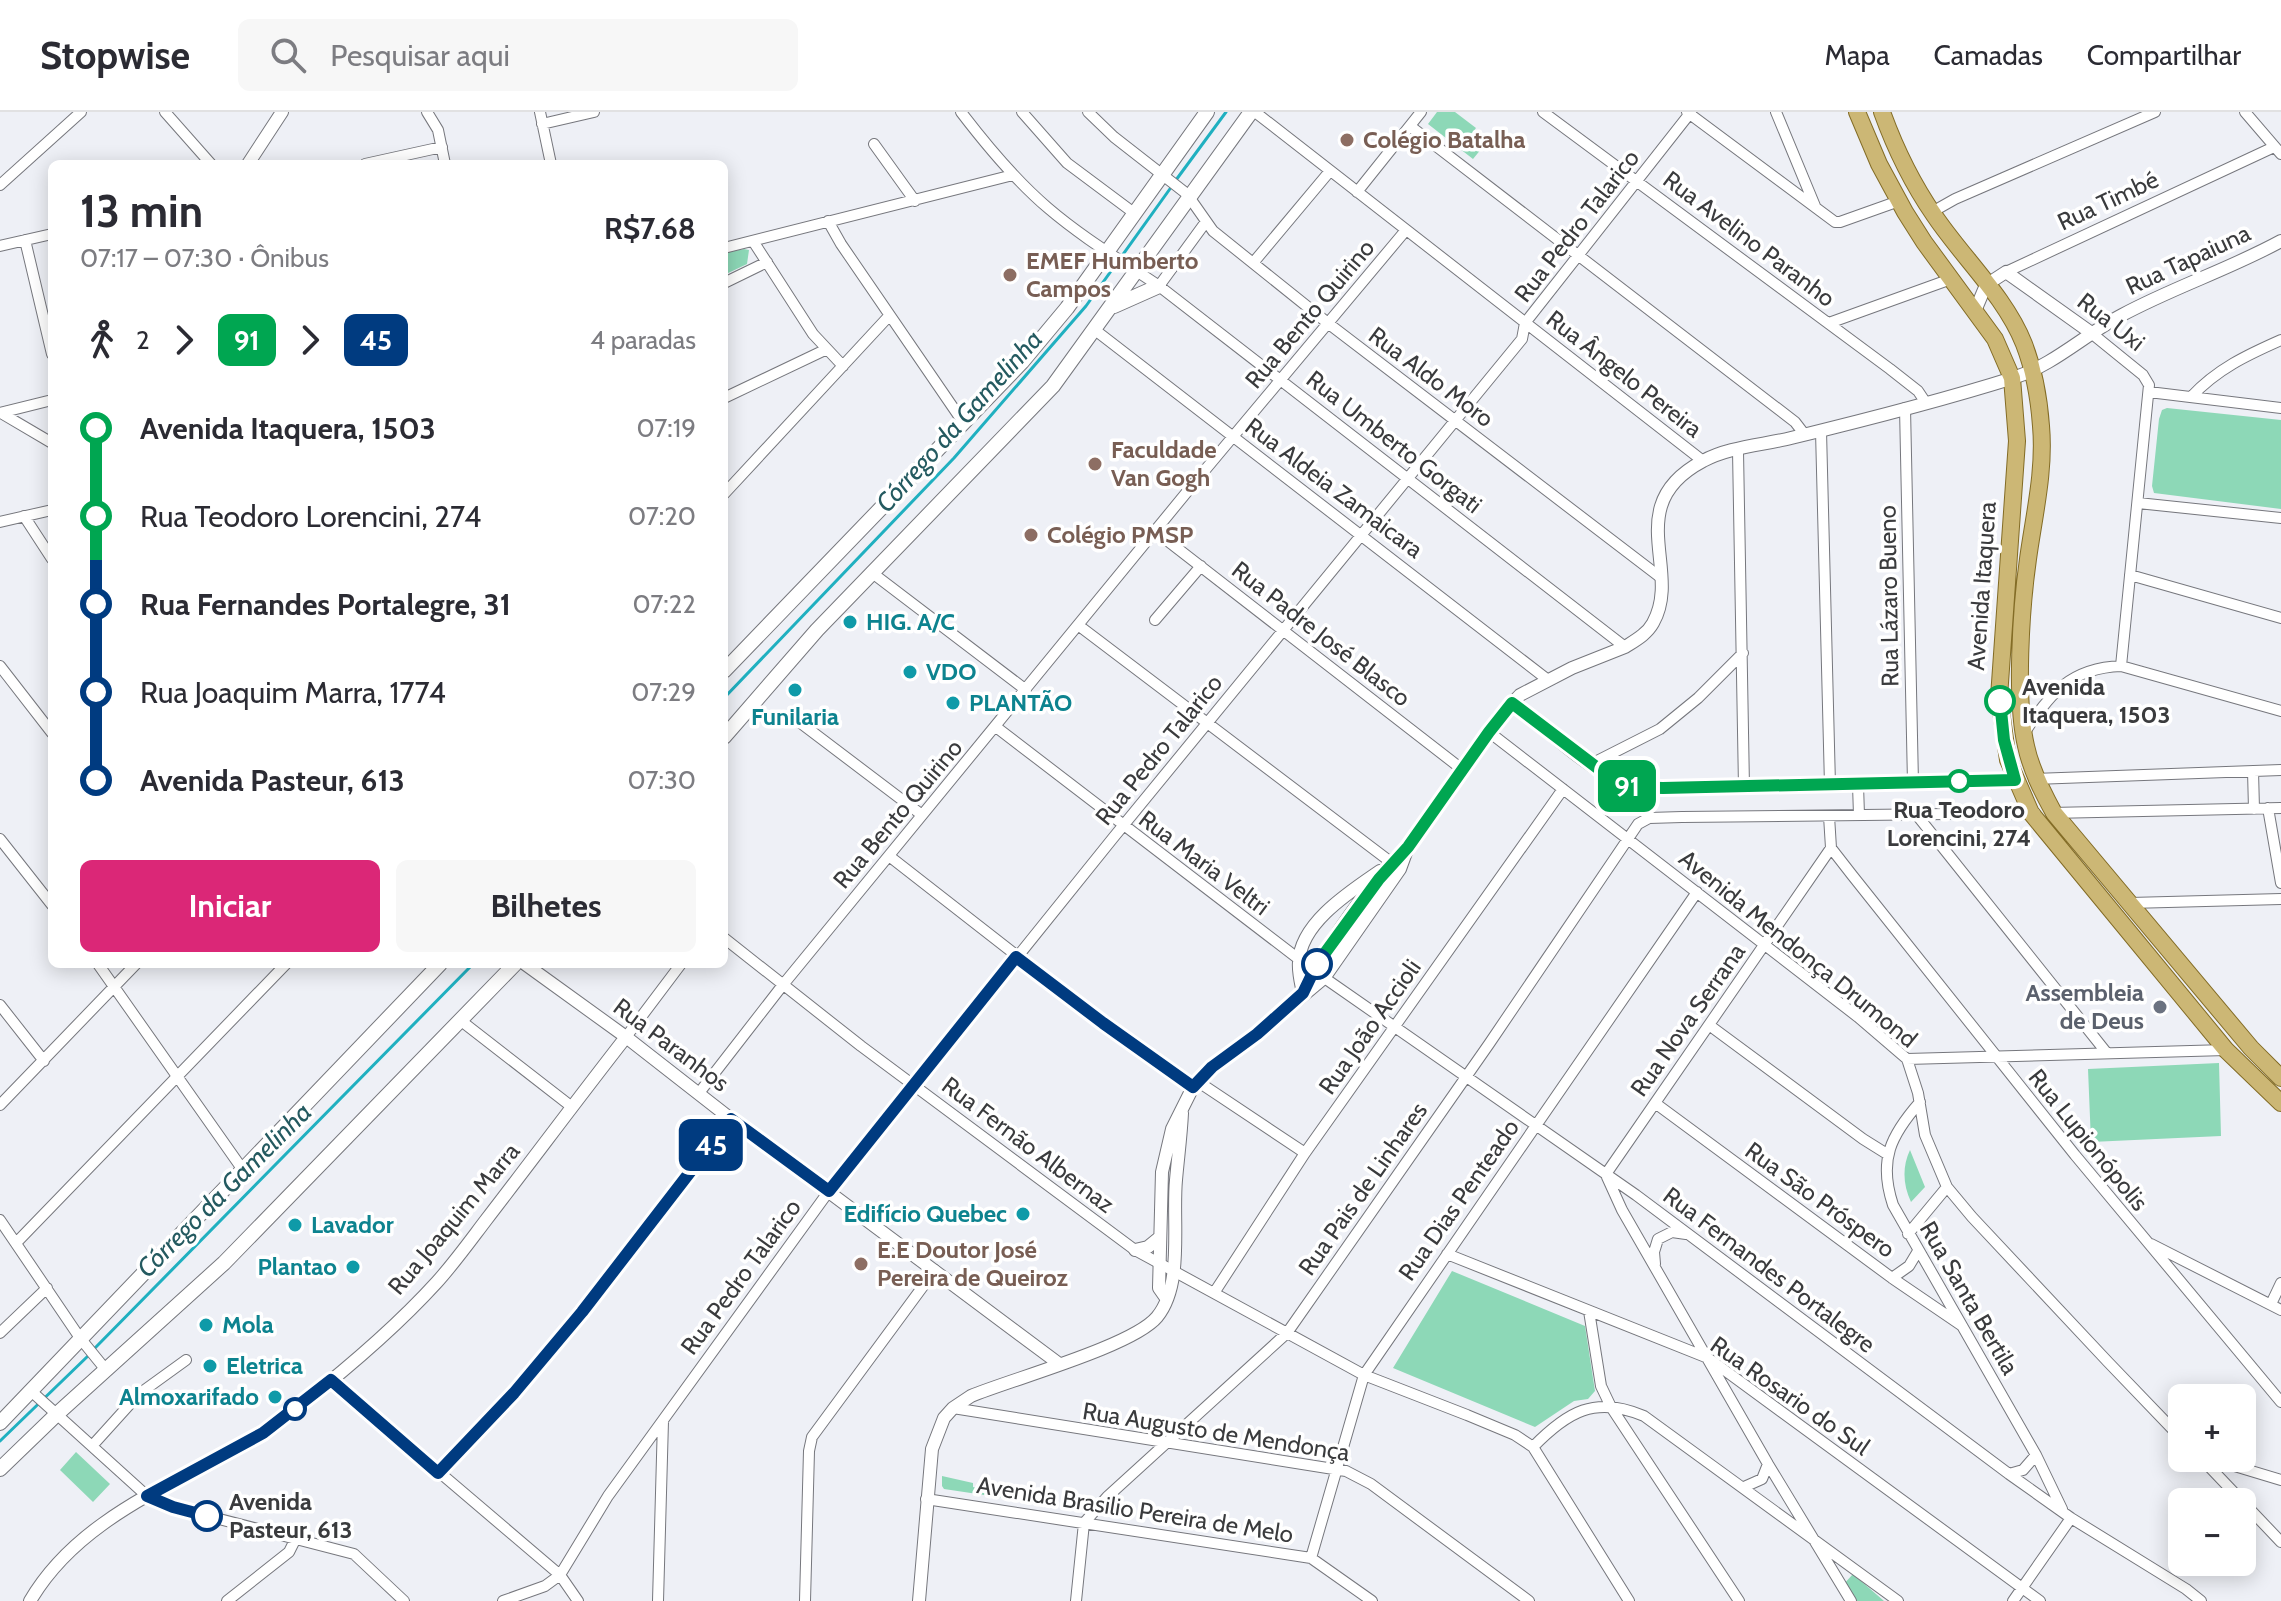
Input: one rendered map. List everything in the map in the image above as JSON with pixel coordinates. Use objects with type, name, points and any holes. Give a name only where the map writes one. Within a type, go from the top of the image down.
[{"type":"main road","points":[[728,667],[1031,351],[1110,255],[1134,213],[1166,177],[1207,112]]},
{"type":"main road","points":[[728,732],[871,572],[1053,386],[1188,195],[1253,112]]},
{"type":"main road","name":"Avenida Itaquera","points":[[1857,112],[1899,201],[1924,242],[1995,339],[2012,378],[2017,441],[1999,697],[2004,740],[2015,780],[2031,813],[2226,1050],[2281,1103]]},
{"type":"main road","name":"Avenida Itaquera","points":[[1887,113],[1910,175],[1932,212],[2012,321],[2033,371],[2040,407],[2042,453],[2022,626],[2021,698],[2025,744],[2037,778],[2054,813],[2251,1048],[2281,1078]]},
{"type":"main road","points":[[1111,308],[1159,286]]},
{"type":"main road","points":[[0,1423],[88,1348],[243,1170],[436,968]]},
{"type":"main road","points":[[0,1469],[52,1409],[106,1370],[224,1263],[511,968]]},
{"type":"street","points":[[0,185],[81,112]]},
{"type":"street","points":[[165,112],[207,160]]},
{"type":"street","points":[[257,158],[282,112]]},
{"type":"street","points":[[427,112],[435,123],[444,160]]},
{"type":"street","points":[[540,112],[550,160]]},
{"type":"street","points":[[542,124],[594,112]]},
{"type":"street","name":"Rua Umberto Gorgati","points":[[961,112],[1013,175],[1047,207],[1110,255],[1159,286],[1625,647]]},
{"type":"street","points":[[1022,112],[1067,163],[1134,213]]},
{"type":"street","points":[[1088,112],[1114,137],[1188,195]]},
{"type":"street","name":"Rua Ângelo Pereira","points":[[1253,112],[1703,461]]},
{"type":"street","points":[[1357,192],[1421,112]]},
{"type":"street","name":"Rua Avelino Paranho","points":[[1543,112],[1829,323],[1918,391],[1926,403]]},
{"type":"street","points":[[1776,112],[1816,209]]},
{"type":"street","points":[[1932,212],[2059,152],[2155,112]]},
{"type":"street","points":[[2245,112],[2278,151]]},
{"type":"street","points":[[1690,113],[1830,219],[1840,222],[1899,201]]},
{"type":"street","name":"Rua Pedro Talarico","points":[[560,1575],[608,1496],[829,1191],[1122,826],[1522,339],[1525,323],[1690,113]]},
{"type":"street","points":[[1410,126],[1795,422],[1805,435]]},
{"type":"street","points":[[874,144],[915,201]]},
{"type":"street","points":[[383,160],[442,147]]},
{"type":"street","name":"Rua Timbé","points":[[1986,285],[2006,272],[2278,151]]},
{"type":"street","points":[[1253,263],[1330,171]]},
{"type":"street","points":[[728,247],[1013,175]]},
{"type":"street","name":"Rua Aldo Moro","points":[[1188,195],[1205,223],[1253,263],[1660,577]]},
{"type":"street","points":[[828,221],[963,422]]},
{"type":"street","points":[[1159,286],[1205,223]]},
{"type":"street","name":"Rua Bento Quirino","points":[[699,1093],[922,815],[1406,230]]},
{"type":"street","points":[[0,246],[48,235]]},
{"type":"street","points":[[25,240],[48,337]]},
{"type":"street","points":[[753,241],[813,334],[843,366]]},
{"type":"street","name":"Rua Tapaiuna","points":[[1703,461],[1926,403],[2033,371],[2067,351],[2090,332],[2125,313],[2281,241]]},
{"type":"street","points":[[728,281],[767,262]]},
{"type":"street","name":"Rua Uxi","points":[[2006,272],[2090,332],[2143,375],[2148,380],[2149,392]]},
{"type":"street","points":[[1829,323],[1951,279]]},
{"type":"street","points":[[1975,311],[1986,285]]},
{"type":"street","points":[[728,490],[889,316]]},
{"type":"street","name":"Rua Aldeia Zamaicara","points":[[1095,330],[1548,680]]},
{"type":"street","points":[[2191,397],[2236,360],[2281,340]]},
{"type":"street","points":[[728,396],[827,349]]},
{"type":"street","points":[[2121,666],[2149,392],[2281,408]]},
{"type":"street","points":[[0,413],[48,401]]},
{"type":"street","name":"Rua Lázaro Bueno","points":[[1905,408],[1913,783]]},
{"type":"street","points":[[0,413],[48,441]]},
{"type":"street","points":[[1821,431],[1830,785]]},
{"type":"street","points":[[1738,451],[1744,787]]},
{"type":"street","points":[[1303,993],[1298,959],[1304,943],[1326,912],[1392,863],[1408,847],[1512,703],[1528,689],[1625,647],[1652,624],[1659,604],[1657,526],[1661,506],[1679,480],[1703,461]]},
{"type":"street","points":[[2138,503],[2281,518]]},
{"type":"street","points":[[0,522],[48,511]]},
{"type":"street","points":[[24,516],[48,553]]},
{"type":"street","name":"Rua Padre José Blasco","points":[[1155,531],[1463,770]]},
{"type":"street","points":[[1155,620],[1201,566]]},
{"type":"street","points":[[871,572],[1026,690]]},
{"type":"street","points":[[2130,575],[2281,618]]},
{"type":"street","points":[[1078,625],[1392,863]]},
{"type":"street","points":[[1591,764],[1660,729],[1698,698],[1743,653]]},
{"type":"street","points":[[0,666],[48,728]]},
{"type":"street","points":[[2025,732],[2043,702],[2057,689],[2092,669],[2121,666],[2281,711]]},
{"type":"street","points":[[1512,703],[1616,782],[1629,787],[1858,785],[2281,770]]},
{"type":"street","points":[[798,721],[922,815]]},
{"type":"street","name":"Rua Maria Veltri","points":[[996,727],[1318,974]]},
{"type":"street","name":"Avenida Mendonça Drumond","points":[[1489,732],[1907,1059],[1932,1155],[1947,1187],[2168,1424]]},
{"type":"street","points":[[2253,771],[2254,809]]},
{"type":"street","points":[[1858,785],[1859,815]]},
{"type":"street","name":"Rua João Accioli","points":[[1214,1293],[1305,1153],[1563,789]]},
{"type":"street","points":[[2268,808],[2281,883]]},
{"type":"street","points":[[1628,839],[1638,824],[1649,818],[2281,808]]},
{"type":"street","points":[[1916,814],[2106,1052]]},
{"type":"street","points":[[1829,816],[1831,848]]},
{"type":"street","points":[[0,839],[48,900]]},
{"type":"street","name":"Rua Pais de Linhares","points":[[1084,1523],[1101,1503],[1287,1333],[1628,839]]},
{"type":"street","points":[[1166,1298],[1159,1288],[1158,1263],[1162,1172],[1172,1129],[1195,1084],[1303,993],[1400,869],[1408,847]]},
{"type":"street","name":"Rua Nova Serrana","points":[[1606,1174],[1831,848]]},
{"type":"street","name":"Rua Lupionópolis","points":[[1831,848],[1995,1057],[2281,1402]]},
{"type":"street","points":[[889,856],[1103,1023],[1305,1153]]},
{"type":"street","points":[[1318,974],[1392,863]]},
{"type":"street","name":"Rua Dias Penteado","points":[[1311,1558],[1364,1375],[1697,892]]},
{"type":"street","points":[[2130,903],[2281,899]]},
{"type":"street","name":"Rua Fernão Albernaz","points":[[728,941],[782,986],[1135,1250],[1364,1375],[1515,1435],[1533,1447]]},
{"type":"street","points":[[101,968],[243,1170]]},
{"type":"street","points":[[0,1105],[132,968]]},
{"type":"street","points":[[0,1244],[14,1239],[282,968]]},
{"type":"street","name":"Rua Paranhos","points":[[531,968],[1058,1363]]},
{"type":"street","name":"Rua Joaquim Marra","points":[[30,1601],[51,1571],[74,1547],[147,1496],[263,1433],[331,1380],[438,1281],[678,968]]},
{"type":"street","name":"Rua Fernandes Portalegre","points":[[1318,974],[1636,1195],[2009,1474],[2201,1601]]},
{"type":"street","points":[[0,1005],[44,1061]]},
{"type":"street","points":[[460,1020],[572,1107]]},
{"type":"street","points":[[1709,1025],[1887,1154],[1898,1129],[1920,1102]]},
{"type":"street","points":[[1907,1059],[2226,1050]]},
{"type":"street","name":"Rua São Próspero","points":[[1655,1103],[1892,1278],[1963,1326]]},
{"type":"street","points":[[919,1601],[932,1449],[944,1418],[953,1408],[985,1390],[1135,1334],[1158,1316],[1171,1289],[1182,1113]]},
{"type":"street","points":[[438,1473],[514,1393],[582,1312],[731,1119]]},
{"type":"street","name":"Rua Santa Bertila","points":[[1887,1154],[1890,1195],[1908,1234],[2036,1455],[2067,1515]]},
{"type":"street","points":[[1606,1174],[1622,1210],[1851,1601]]},
{"type":"street","points":[[1908,1234],[1947,1187]]},
{"type":"street","points":[[1622,1210],[1624,1199],[1636,1195]]},
{"type":"street","points":[[0,1220],[106,1370]]},
{"type":"street","points":[[1655,1266],[1654,1252],[1658,1239],[1668,1233],[1687,1234]]},
{"type":"street","points":[[1135,1250],[1148,1247],[1159,1238]]},
{"type":"street","points":[[2145,1241],[2276,1307],[2281,1283]]},
{"type":"street","points":[[1892,1278],[1909,1266],[1918,1251]]},
{"type":"street","name":"Rua Rosario do Sul","points":[[1447,1254],[1708,1358],[2040,1601]]},
{"type":"street","points":[[805,1601],[809,1451],[812,1437],[935,1270]]},
{"type":"street","points":[[0,1333],[47,1288]]},
{"type":"street","points":[[1589,1311],[1601,1386],[1611,1407],[1739,1601]]},
{"type":"street","points":[[92,1446],[139,1394],[186,1360]]},
{"type":"street","points":[[331,1380],[560,1575],[578,1601]]},
{"type":"street","points":[[34,1394],[147,1496],[173,1507],[354,1554],[404,1601]]},
{"type":"street","points":[[1629,1601],[1533,1447],[1568,1416],[1582,1410],[1611,1407],[1644,1416],[1898,1601]]},
{"type":"street","name":"Rua Augusto de Mendonça","points":[[953,1408],[1165,1444],[1338,1468],[1371,1484],[1529,1601]]},
{"type":"street","points":[[658,1601],[663,1419]]},
{"type":"street","points":[[2009,1474],[2023,1470],[2036,1455]]},
{"type":"street","points":[[1744,1487],[1762,1479],[1768,1464]]},
{"type":"street","points":[[2214,1472],[2281,1542]]},
{"type":"street","points":[[2254,1472],[2281,1480]]},
{"type":"street","name":"Avenida Brasilio Pereira de Melo","points":[[926,1499],[1311,1558],[1372,1601]]},
{"type":"street","points":[[2013,1601],[2067,1515]]},
{"type":"street","points":[[1076,1601],[1084,1523]]},
{"type":"street","points":[[227,1601],[289,1552],[296,1538]]},
{"type":"street","points":[[503,1601],[545,1586],[560,1575]]},
{"type":"green space","points":[[1437,112],[1455,112],[1476,128],[1469,137],[1482,148],[1473,159],[1428,124]]},
{"type":"green space","points":[[749,250],[747,264],[728,273],[728,252]]},
{"type":"green space","points":[[2167,408],[2281,420],[2281,509],[2154,493],[2152,486],[2159,419],[2162,410]]},
{"type":"green space","points":[[2219,1063],[2221,1136],[2091,1142],[2088,1069]]},
{"type":"green space","points":[[1910,1150],[1925,1187],[1911,1202],[1904,1176]]},
{"type":"green space","points":[[1452,1271],[1585,1326],[1595,1391],[1588,1399],[1574,1401],[1535,1427],[1393,1368]]},
{"type":"green space","points":[[76,1452],[110,1484],[93,1502],[60,1470]]},
{"type":"green space","points":[[942,1476],[973,1483],[973,1487],[986,1490],[988,1486],[1012,1491],[1011,1499],[944,1489]]},
{"type":"green space","points":[[1853,1574],[1884,1601],[1855,1601],[1843,1585]]},
{"type":"waterway","name":"Córrego da Gamelinha","points":[[1176,180],[1226,112]]},
{"type":"waterway","name":"Córrego da Gamelinha","points":[[728,694],[954,458],[1086,306],[1172,186]]},
{"type":"waterway","name":"Córrego da Gamelinha","points":[[94,1349],[469,968]]},
{"type":"waterway","name":"Córrego da Gamelinha","points":[[0,1441],[89,1355]]},
{"type":"bus line","name":"91","points":[[1317,964],[1361,902],[1397,856],[1408,847],[1512,703],[1616,782],[1629,787],[1663,788],[2015,780],[2004,740],[2000,701]]},
{"type":"bus line","name":"45","points":[[207,1516],[147,1496],[263,1433],[331,1380],[438,1473],[514,1393],[582,1312],[731,1119],[829,1191],[1016,957],[1193,1087],[1212,1067],[1257,1034],[1303,993],[1317,964]]},
{"type":"place","name":"Colégio Batalha","points":[[1347,140]]},
{"type":"place","name":"EMEF Humberto Campos","points":[[1010,275]]},
{"type":"place","name":"Faculdade Van Gogh","points":[[1095,464]]},
{"type":"place","name":"Colégio PMSP","points":[[1031,535]]},
{"type":"place","name":"HIG. A/C","points":[[850,622]]},
{"type":"place","name":"VDO","points":[[910,672]]},
{"type":"place","name":"Funilaria","points":[[795,690]]},
{"type":"place","name":"Avenida Itaquera, 1503","points":[[2000,701]]},
{"type":"place","name":"PLANTÃO","points":[[953,703]]},
{"type":"place","name":"Rua Teodoro Lorencini, 274","points":[[1959,781]]},
{"type":"place","name":"Assembleia de Deus","points":[[2160,1007]]},
{"type":"place","name":"Edifício Quebec","points":[[1023,1214]]},
{"type":"place","name":"Lavador","points":[[295,1225]]},
{"type":"place","name":"E.E Doutor José Pereira de Queiroz","points":[[861,1264]]},
{"type":"place","name":"Plantao","points":[[353,1267]]},
{"type":"place","name":"Mola","points":[[206,1325]]},
{"type":"place","name":"Eletrica","points":[[210,1366]]},
{"type":"place","name":"Almoxarifado","points":[[275,1397]]},
{"type":"place","name":"Avenida Pasteur, 613","points":[[207,1516]]}]
